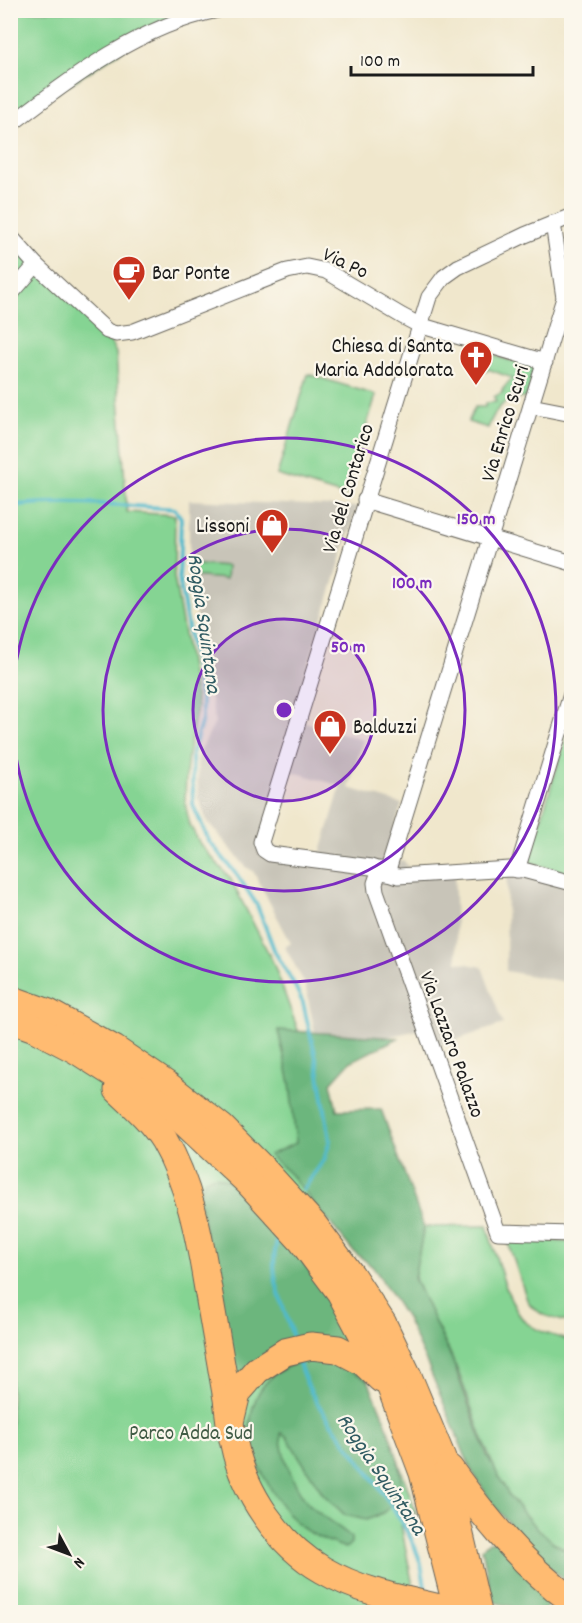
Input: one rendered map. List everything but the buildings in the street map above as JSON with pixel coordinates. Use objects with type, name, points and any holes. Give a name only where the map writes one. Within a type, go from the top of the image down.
[{"type":"highway","points":[[10,999],[48,1013],[114,1049],[167,1085],[222,1128],[313,1224],[351,1275],[383,1324],[408,1376],[441,1458],[478,1612]]},
{"type":"highway","points":[[10,1019],[33,1027],[76,1050],[171,1110],[249,1184],[302,1241],[340,1292],[391,1388],[423,1473],[457,1612],[353,1585],[323,1570],[297,1552],[273,1525],[255,1498],[234,1445],[202,1251],[181,1176],[164,1140],[139,1110],[76,1050]]},
{"type":"highway","points":[[230,1422],[237,1393],[257,1370],[285,1352],[311,1346],[338,1349],[363,1362],[391,1388]]},
{"type":"highway","points":[[441,1458],[506,1542],[544,1581],[572,1601]]},
{"type":"street","points":[[10,125],[124,45],[166,26],[218,10]]},
{"type":"street","name":"Via del Contarico","points":[[383,872],[270,854],[261,847],[262,838],[429,297],[444,277],[485,254],[572,216]]},
{"type":"street","name":"Via Enrico Scuri","points":[[383,872],[562,307],[564,291],[553,224]]},
{"type":"street","name":"Via Po","points":[[10,237],[36,265],[107,331],[116,334],[132,332],[287,271],[307,267],[317,268],[336,276],[419,325]]},
{"type":"street","points":[[10,295],[36,265]]},
{"type":"street","points":[[419,325],[544,362]]},
{"type":"street","points":[[531,406],[572,414]]},
{"type":"street","points":[[365,500],[572,563]]},
{"type":"street","points":[[517,870],[572,691]]},
{"type":"street","points":[[383,872],[405,876],[517,870],[572,883]]},
{"type":"street","name":"Via Lazzaro Palazzo","points":[[383,872],[375,888],[498,1232],[572,1234]]},
{"type":"shaded area","points":[[189,500],[357,507],[292,718],[363,740],[349,788],[402,804],[385,857],[404,861],[408,867],[454,864],[457,962],[482,967],[503,1024],[426,1050],[418,1030],[319,1052],[305,984],[285,947],[291,943],[253,871],[246,867],[207,821],[198,798],[197,757],[215,723],[189,576]],"holes":[[[290,771],[341,786],[321,852],[271,846],[268,842]]]},
{"type":"shaded area","points":[[528,862],[571,874],[571,983],[506,971],[507,865],[522,865]]},
{"type":"green space","points":[[11,11],[206,11],[165,23],[11,122]]},
{"type":"green space","name":"Parco Adda Sud","points":[[11,241],[108,337],[116,353],[127,512],[175,515],[174,577],[197,707],[186,774],[185,801],[189,823],[200,844],[230,878],[273,962],[310,1063],[320,1200],[354,1336],[401,1481],[398,1460],[417,1516],[404,1503],[397,1504],[418,1612],[11,1612]]},
{"type":"green space","points":[[471,349],[536,368],[526,398],[519,397],[507,401],[497,410],[488,428],[468,422],[475,407],[485,407],[486,403],[496,402],[494,397],[503,392],[502,390],[512,378],[488,369],[487,371],[478,368],[478,365],[467,361]]},
{"type":"green space","points":[[308,374],[376,395],[345,496],[277,475]]},
{"type":"green space","points":[[188,563],[227,566],[226,579],[189,576]]},
{"type":"green space","points":[[571,721],[571,874],[528,862]]},
{"type":"green space","points":[[278,1030],[398,1038],[350,1062],[331,1083],[337,1110],[381,1109],[424,1227],[414,1278],[452,1359],[487,1455],[510,1497],[531,1522],[554,1543],[571,1553],[571,1585],[539,1559],[494,1506],[471,1470],[406,1318],[374,1268],[352,1250],[290,1174],[269,1155],[296,1143],[290,1083]]},
{"type":"green space","points":[[216,1176],[235,1183],[283,1235],[349,1325],[348,1335],[343,1340],[234,1391],[199,1196],[205,1179]]},
{"type":"green space","points":[[487,1226],[508,1293],[521,1317],[538,1330],[571,1341],[571,1553],[544,1535],[523,1514],[506,1491],[493,1466],[451,1355],[416,1282],[416,1264],[424,1227]]},
{"type":"green space","points":[[507,1239],[571,1242],[571,1323],[546,1316],[531,1306]]},
{"type":"green space","points":[[311,1359],[331,1360],[368,1380],[398,1460],[401,1481],[394,1504],[380,1515],[366,1520],[345,1515],[323,1494],[286,1436],[281,1433],[285,1459],[297,1487],[312,1507],[351,1537],[351,1543],[346,1548],[309,1532],[291,1517],[265,1479],[249,1436],[253,1406],[263,1386],[270,1378],[289,1366]]},
{"type":"green space","points":[[497,1541],[549,1594],[544,1612],[531,1612],[493,1602],[482,1549],[489,1542]]},
{"type":"waterway","name":"Roggia Squintana","points":[[10,506],[92,503],[175,509],[181,518],[179,578],[202,704],[202,719],[192,754],[193,805],[209,841],[237,875],[257,905],[275,952],[303,1003],[317,1062],[330,1140],[324,1160],[303,1190]]},
{"type":"waterway","name":"Roggia Squintana","points":[[280,1233],[274,1261],[275,1274],[294,1341]]},
{"type":"waterway","name":"Roggia Squintana","points":[[298,1359],[315,1400],[401,1520],[420,1562],[426,1594]]},
{"type":"place","name":"Bar Ponte","points":[[129,301]]},
{"type":"place","name":"Chiesa di Santa Maria Addolorata","points":[[476,386]]},
{"type":"place","name":"Lissoni","points":[[272,554]]},
{"type":"place","name":"Balduzzi","points":[[330,755]]}]
